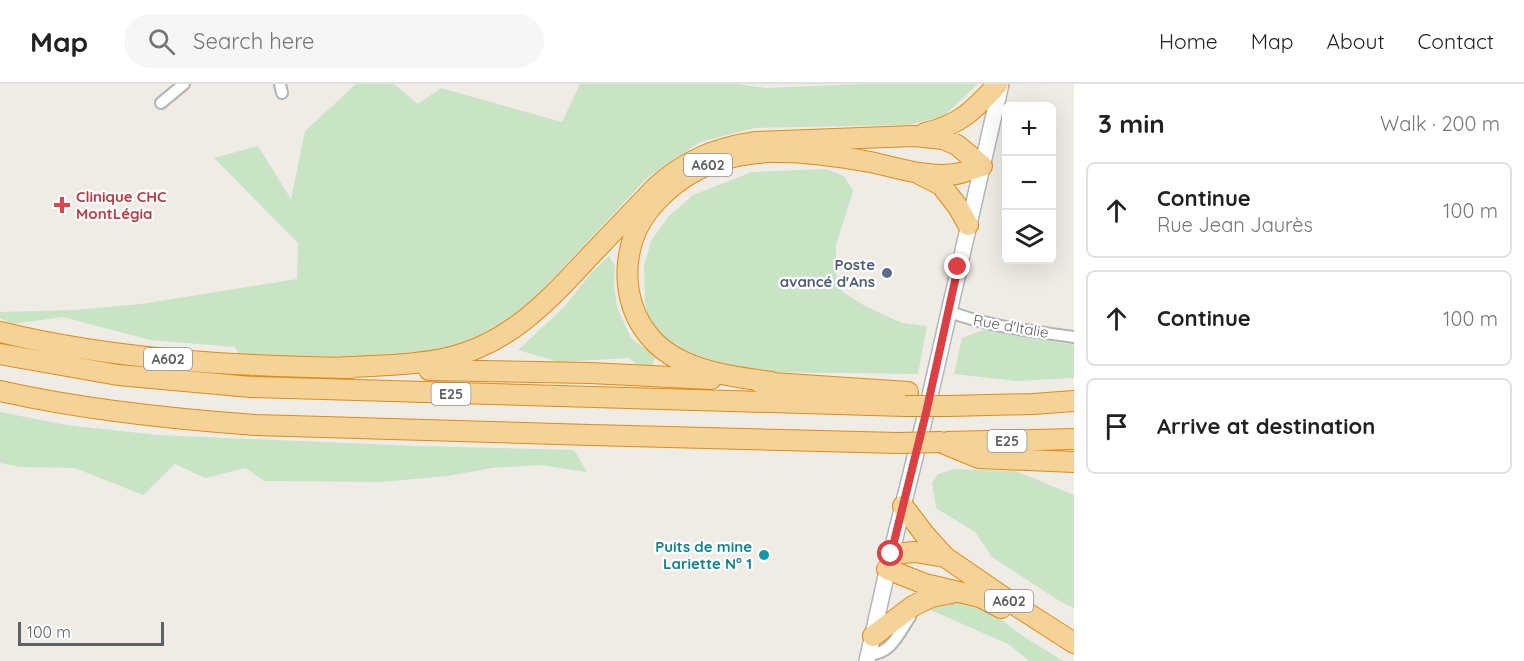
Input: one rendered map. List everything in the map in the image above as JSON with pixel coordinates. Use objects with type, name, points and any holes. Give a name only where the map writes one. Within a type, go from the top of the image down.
[{"type":"highway","name":"A602","points":[[914,136],[955,123],[968,114],[999,84]]},
{"type":"highway","name":"A602","points":[[0,332],[68,346],[210,363],[338,368],[410,364],[447,358],[486,345],[506,335],[528,318],[553,296],[671,173],[706,154],[756,142],[914,136],[944,139],[957,145],[982,166]]},
{"type":"highway","name":"A602","points":[[907,399],[771,382],[709,371],[660,348],[640,324],[633,309],[627,279],[627,262],[637,229],[658,198],[686,175],[723,159],[777,151],[826,155],[918,174],[941,185],[968,225]]},
{"type":"highway","name":"A602","points":[[918,174],[956,174],[982,166]]},
{"type":"highway","name":"E25","points":[[0,354],[118,375],[250,387],[907,399],[949,406],[1074,401]]},
{"type":"highway","points":[[338,368],[590,373],[771,382]]},
{"type":"highway","name":"E25","points":[[0,391],[69,405],[256,425],[898,443],[1074,440]]},
{"type":"highway","points":[[940,442],[979,458],[1074,462]]},
{"type":"highway","name":"A602","points":[[903,506],[945,557],[1074,643]]},
{"type":"highway","name":"A602","points":[[889,562],[915,552],[945,557]]},
{"type":"highway","name":"A602","points":[[889,562],[925,584],[980,597],[998,606],[1058,648],[1074,656]]},
{"type":"highway","name":"A602","points":[[869,650],[913,606],[931,597],[958,592]]},
{"type":"main road","points":[[869,650],[926,413],[999,84]]},
{"type":"street","points":[[161,103],[184,84]]},
{"type":"street","name":"Rue d'Italie","points":[[948,311],[989,324],[1074,337]]},
{"type":"street","points":[[869,650],[882,652],[890,647],[910,617]]},
{"type":"green space","points":[[356,84],[394,84],[418,104],[441,88],[562,122],[580,84],[737,84],[766,88],[863,84],[978,84],[944,116],[908,125],[754,128],[700,142],[646,179],[515,319],[463,345],[404,358],[239,355],[235,347],[150,340],[63,317],[12,324],[0,318],[0,312],[73,310],[141,304],[297,279],[298,243],[214,158],[258,146],[291,199],[305,131]]},
{"type":"green space","points":[[826,169],[844,176],[853,191],[836,245],[836,274],[843,292],[865,306],[902,323],[927,326],[918,374],[761,372],[712,361],[672,345],[650,324],[645,305],[644,266],[651,241],[668,217],[693,195],[752,172]]},
{"type":"green space","points":[[609,256],[615,266],[614,285],[617,307],[631,338],[656,357],[652,365],[644,369],[629,358],[559,362],[518,350],[564,307],[591,273]]},
{"type":"green space","points":[[983,330],[1074,345],[1074,378],[1017,381],[954,374],[962,338]]},
{"type":"green space","points":[[0,412],[66,425],[158,435],[574,450],[587,472],[540,465],[492,468],[447,476],[381,482],[264,481],[246,468],[205,478],[175,464],[143,495],[75,468],[20,467],[0,463]]},
{"type":"green space","points":[[955,469],[1016,471],[1074,495],[1074,608],[992,557],[975,532],[936,508],[932,483],[938,474]]},
{"type":"green space","points":[[959,600],[986,608],[1023,636],[1063,661],[1029,661],[1008,644],[926,608]]},
{"type":"place","name":"Clinique CHC MontLégia","points":[[62,205]]},
{"type":"place","name":"Poste avancé d'Ans","points":[[887,273]]},
{"type":"place","name":"Puits de mine Lariette N° 1","points":[[764,555]]},
{"type":"route","points":[[891,554],[926,413],[958,267]]}]
